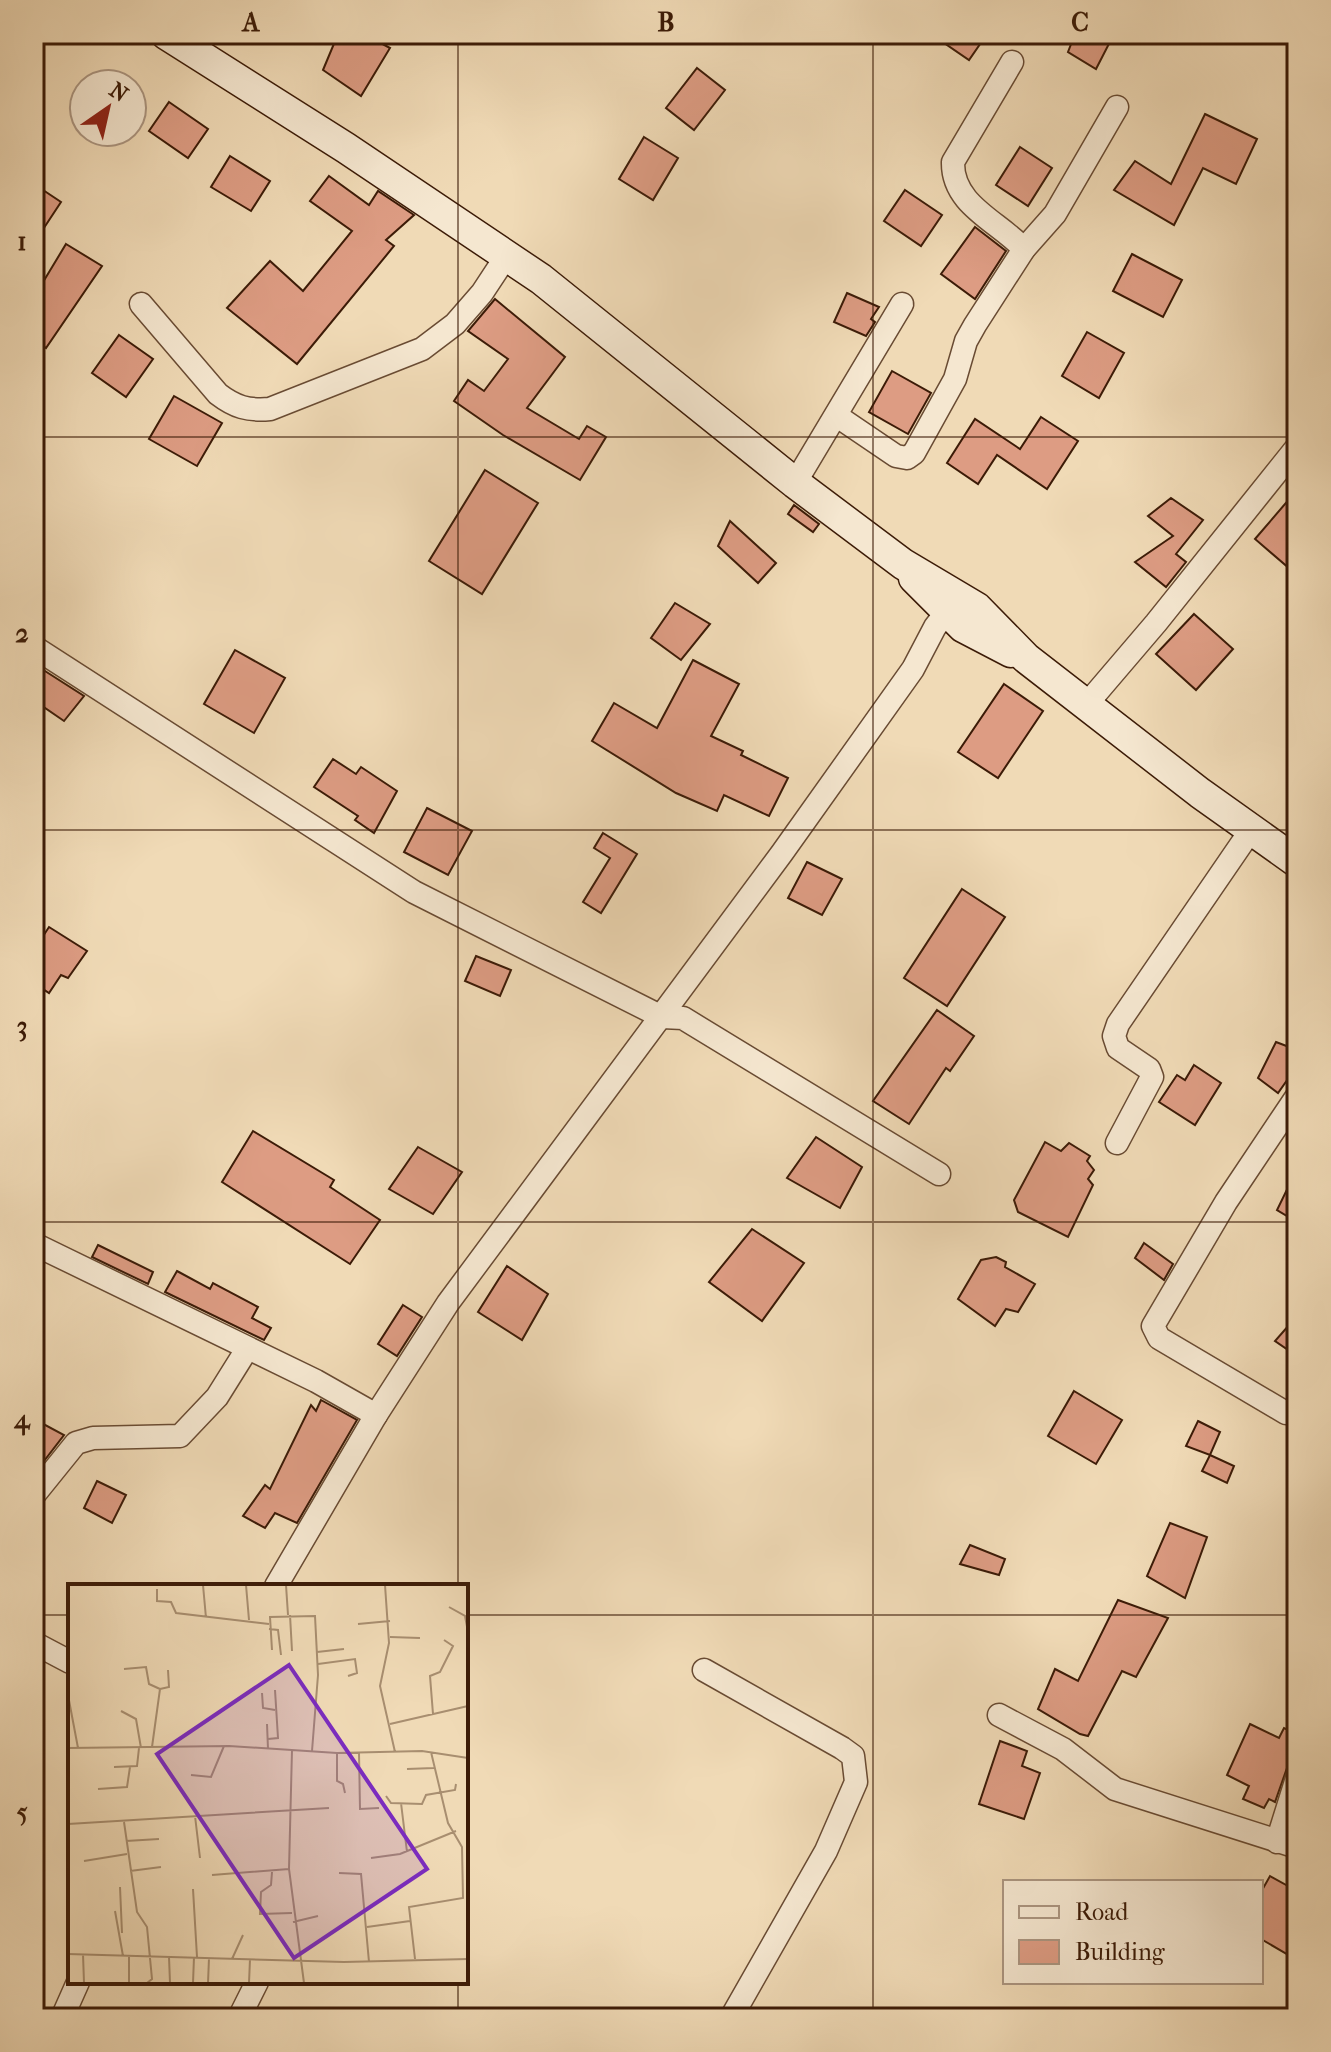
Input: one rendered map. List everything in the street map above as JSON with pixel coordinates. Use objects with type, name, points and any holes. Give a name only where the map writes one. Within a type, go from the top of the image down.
[{"type":"street","points":[[166,34],[507,255],[795,483],[903,564],[961,611],[991,644],[1026,658],[1297,862]]},
{"type":"street","points":[[1012,62],[953,162],[952,179],[961,196],[1006,230],[1024,249]]},
{"type":"street","points":[[837,416],[896,456],[907,458],[914,453],[955,379],[966,341],[1024,249],[1055,214],[1117,107]]},
{"type":"street","points":[[141,304],[218,394],[232,405],[250,411],[270,409],[422,349],[455,324],[482,293],[507,255]]},
{"type":"street","points":[[795,483],[902,304]]},
{"type":"street","points":[[1086,705],[1297,447]]},
{"type":"street","points":[[277,1584],[376,1415],[448,1303],[662,1017],[913,669],[961,611]]},
{"type":"street","points":[[34,647],[414,892],[662,1017],[683,1018],[939,1174]]},
{"type":"street","points":[[1117,1143],[1152,1077],[1149,1069],[1118,1048],[1114,1036],[1118,1024],[1251,830]]},
{"type":"street","points":[[1286,1413],[1159,1338],[1153,1326],[1226,1202],[1297,1096]]},
{"type":"street","points":[[34,1244],[376,1415]]},
{"type":"street","points":[[34,1495],[76,1443],[93,1438],[157,1439],[180,1436],[217,1397],[247,1349]]},
{"type":"street","points":[[34,1643],[68,1661]]},
{"type":"street","points":[[704,1670],[842,1748],[853,1756],[856,1767],[856,1782],[826,1851],[731,2018]]},
{"type":"street","points":[[999,1715],[1063,1749],[1115,1789],[1287,1844],[1297,1778]]},
{"type":"street","points":[[62,2018],[77,1984]]},
{"type":"street","points":[[239,2018],[256,1984]]},
{"type":"building","points":[[338,34],[364,34],[390,48],[361,96],[323,70]]},
{"type":"building","points":[[931,34],[987,34],[969,60]]},
{"type":"building","points":[[1075,34],[1114,34],[1096,69],[1068,52]]},
{"type":"building","points":[[697,68],[725,90],[694,130],[666,108]]},
{"type":"building","points":[[169,102],[208,129],[188,158],[149,131]]},
{"type":"building","points":[[1205,114],[1257,139],[1236,184],[1203,168],[1174,225],[1114,190],[1135,161],[1171,184]]},
{"type":"building","points":[[644,137],[678,158],[653,200],[619,179]]},
{"type":"building","points":[[1020,147],[1052,168],[1028,206],[996,185]]},
{"type":"building","points":[[230,156],[270,181],[251,211],[211,187]]},
{"type":"building","points":[[329,176],[369,205],[378,191],[414,215],[386,240],[394,246],[297,364],[227,308],[270,261],[303,291],[352,231],[310,201]]},
{"type":"building","points":[[34,184],[61,202],[34,243]]},
{"type":"building","points":[[905,190],[942,215],[921,246],[884,221]]},
{"type":"building","points":[[975,227],[1006,251],[975,299],[941,274]]},
{"type":"building","points":[[66,244],[102,266],[46,348],[34,339],[34,297]]},
{"type":"building","points":[[1132,254],[1182,280],[1163,317],[1113,291]]},
{"type":"building","points":[[847,293],[879,307],[871,319],[875,322],[866,336],[834,322]]},
{"type":"building","points":[[495,299],[565,357],[527,408],[579,439],[587,426],[606,437],[580,480],[503,435],[454,401],[468,380],[484,391],[508,359],[468,331]]},
{"type":"building","points":[[1087,332],[1124,353],[1099,398],[1062,376]]},
{"type":"building","points":[[119,335],[153,359],[126,397],[92,373]]},
{"type":"building","points":[[892,371],[931,393],[908,434],[869,412]]},
{"type":"building","points":[[174,396],[222,423],[197,466],[149,439]]},
{"type":"building","points":[[1041,417],[1078,441],[1047,489],[997,455],[978,484],[947,463],[975,419],[1020,449]]},
{"type":"building","points":[[485,470],[538,503],[482,594],[429,561]]},
{"type":"building","points":[[1297,490],[1297,575],[1255,539]]},
{"type":"building","points":[[1171,498],[1203,520],[1176,554],[1186,562],[1166,587],[1135,562],[1173,536],[1148,516]]},
{"type":"building","points":[[794,505],[819,524],[813,532],[788,514]]},
{"type":"building","points":[[730,521],[776,563],[758,583],[718,546]]},
{"type":"building","points":[[675,603],[710,624],[681,660],[651,638]]},
{"type":"building","points":[[1194,614],[1233,649],[1196,690],[1156,654]]},
{"type":"building","points":[[235,650],[285,678],[254,733],[204,704]]},
{"type":"building","points":[[693,660],[739,684],[711,736],[788,778],[769,816],[724,795],[717,811],[676,793],[592,741],[614,703],[657,728]]},
{"type":"building","points":[[34,664],[84,696],[64,721],[45,708],[34,726]]},
{"type":"building","points":[[1004,684],[1043,711],[998,778],[958,752]]},
{"type":"building","points":[[333,759],[356,774],[361,767],[397,791],[374,833],[355,820],[358,816],[314,787]]},
{"type":"building","points":[[427,808],[472,831],[448,875],[404,852]]},
{"type":"building","points":[[603,833],[637,854],[601,913],[583,902],[610,858],[594,848]]},
{"type":"building","points":[[807,862],[842,879],[822,915],[788,898]]},
{"type":"building","points":[[962,889],[1005,917],[947,1006],[904,978]]},
{"type":"building","points":[[49,927],[87,951],[68,978],[61,975],[49,993],[34,983],[34,950]]},
{"type":"building","points":[[476,956],[511,970],[500,996],[465,981]]},
{"type":"building","points":[[937,1010],[974,1036],[950,1071],[946,1068],[909,1124],[873,1101]]},
{"type":"building","points":[[1276,1042],[1297,1050],[1297,1066],[1278,1093],[1258,1078]]},
{"type":"building","points":[[1194,1065],[1221,1083],[1195,1125],[1159,1102],[1177,1075],[1185,1080]]},
{"type":"building","points":[[253,1131],[334,1180],[330,1187],[380,1220],[350,1264],[222,1182]]},
{"type":"building","points":[[816,1137],[862,1167],[840,1208],[787,1178]]},
{"type":"building","points":[[1045,1142],[1061,1151],[1069,1143],[1090,1156],[1087,1161],[1094,1170],[1088,1179],[1093,1185],[1068,1237],[1018,1212],[1014,1200]]},
{"type":"building","points":[[418,1147],[462,1172],[433,1214],[389,1189]]},
{"type":"building","points":[[1297,1169],[1297,1222],[1277,1210]]},
{"type":"building","points":[[752,1229],[804,1263],[762,1321],[709,1282]]},
{"type":"building","points":[[1144,1243],[1173,1264],[1164,1280],[1135,1258]]},
{"type":"building","points":[[98,1245],[153,1272],[148,1284],[92,1257]]},
{"type":"building","points":[[996,1257],[1006,1262],[1005,1267],[1035,1284],[1018,1312],[1006,1309],[995,1326],[958,1299],[981,1260]]},
{"type":"building","points":[[507,1266],[548,1294],[522,1340],[478,1312]]},
{"type":"building","points":[[177,1271],[210,1289],[213,1283],[258,1307],[252,1318],[271,1328],[264,1340],[165,1292]]},
{"type":"building","points":[[403,1305],[422,1317],[397,1356],[378,1344]]},
{"type":"building","points":[[1297,1316],[1297,1356],[1275,1341]]},
{"type":"building","points":[[1074,1391],[1122,1420],[1096,1464],[1048,1436]]},
{"type":"building","points":[[321,1400],[357,1420],[297,1523],[275,1513],[265,1528],[243,1516],[265,1485],[270,1489],[311,1405],[316,1411]]},
{"type":"building","points":[[34,1419],[64,1435],[44,1461],[34,1456]]},
{"type":"building","points":[[1198,1421],[1220,1432],[1210,1455],[1186,1446]]},
{"type":"building","points":[[1210,1455],[1234,1466],[1227,1483],[1202,1471]]},
{"type":"building","points":[[97,1481],[126,1495],[112,1523],[84,1508]]},
{"type":"building","points":[[1170,1523],[1207,1537],[1185,1598],[1147,1576]]},
{"type":"building","points":[[970,1545],[1005,1559],[999,1575],[960,1564]]},
{"type":"building","points":[[1118,1600],[1168,1618],[1136,1677],[1122,1671],[1088,1736],[1080,1734],[1038,1709],[1055,1669],[1078,1681]]},
{"type":"building","points":[[1250,1724],[1279,1738],[1284,1728],[1297,1734],[1297,1764],[1287,1768],[1275,1802],[1269,1799],[1264,1808],[1243,1799],[1249,1786],[1227,1775]]},
{"type":"building","points":[[1000,1741],[1027,1751],[1022,1766],[1040,1773],[1024,1819],[979,1804]]},
{"type":"building","points":[[1270,1876],[1297,1891],[1297,1960],[1263,1940],[1263,1888]]}]
